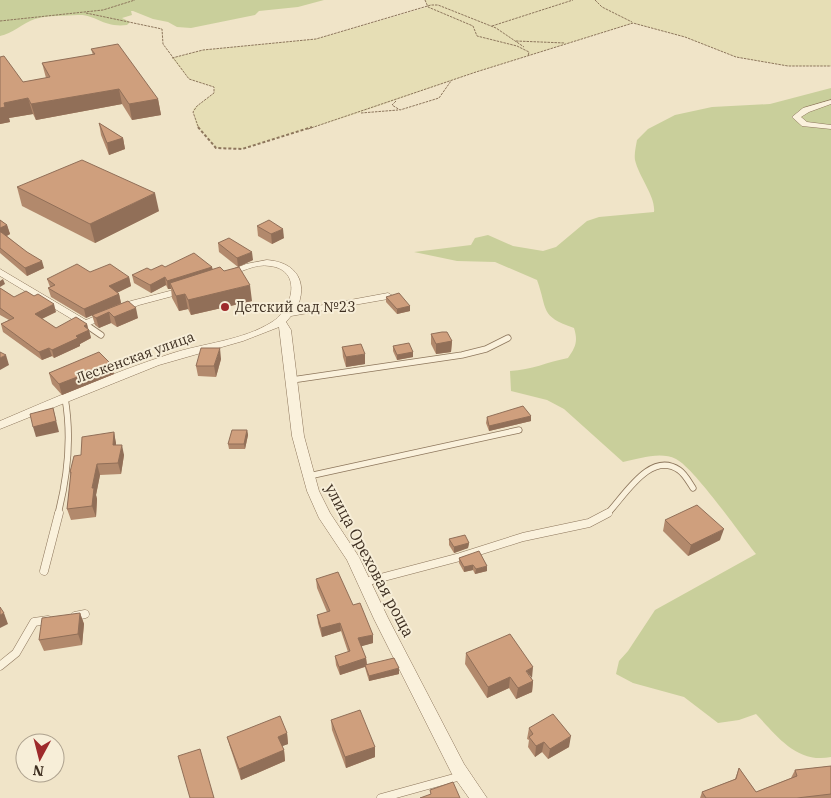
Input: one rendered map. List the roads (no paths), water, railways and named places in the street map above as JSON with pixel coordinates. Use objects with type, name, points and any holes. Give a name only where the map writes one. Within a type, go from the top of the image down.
[{"type":"street","points":[[831,102],[806,110],[796,117],[805,124],[831,127]]},
{"type":"street","points":[[213,279],[253,265],[275,263],[293,275],[297,283],[298,296],[285,318]]},
{"type":"street","points":[[0,272],[85,324],[135,303],[196,286]]},
{"type":"street","name":"Лескенская улица","points":[[0,425],[177,355],[243,336],[285,318],[388,296]]},
{"type":"street","name":"улица Ореховая роща","points":[[285,318],[298,436],[313,491],[324,515],[352,557],[381,619],[463,775],[479,798]]},
{"type":"lane","points":[[85,324],[101,335]]},
{"type":"lane","points":[[292,380],[462,355],[486,349],[508,338]]},
{"type":"lane","points":[[44,571],[69,459],[70,437],[65,398]]},
{"type":"lane","points":[[310,476],[519,430]]},
{"type":"lane","points":[[365,582],[451,560],[531,534],[597,521],[606,516],[643,474],[654,465],[666,464],[679,470],[693,488]]},
{"type":"lane","points":[[0,666],[16,653],[34,622],[85,614]]},
{"type":"lane","points":[[381,798],[463,775]]},
{"type":"place","name":"Детский сад №23","points":[[225,307]]}]
